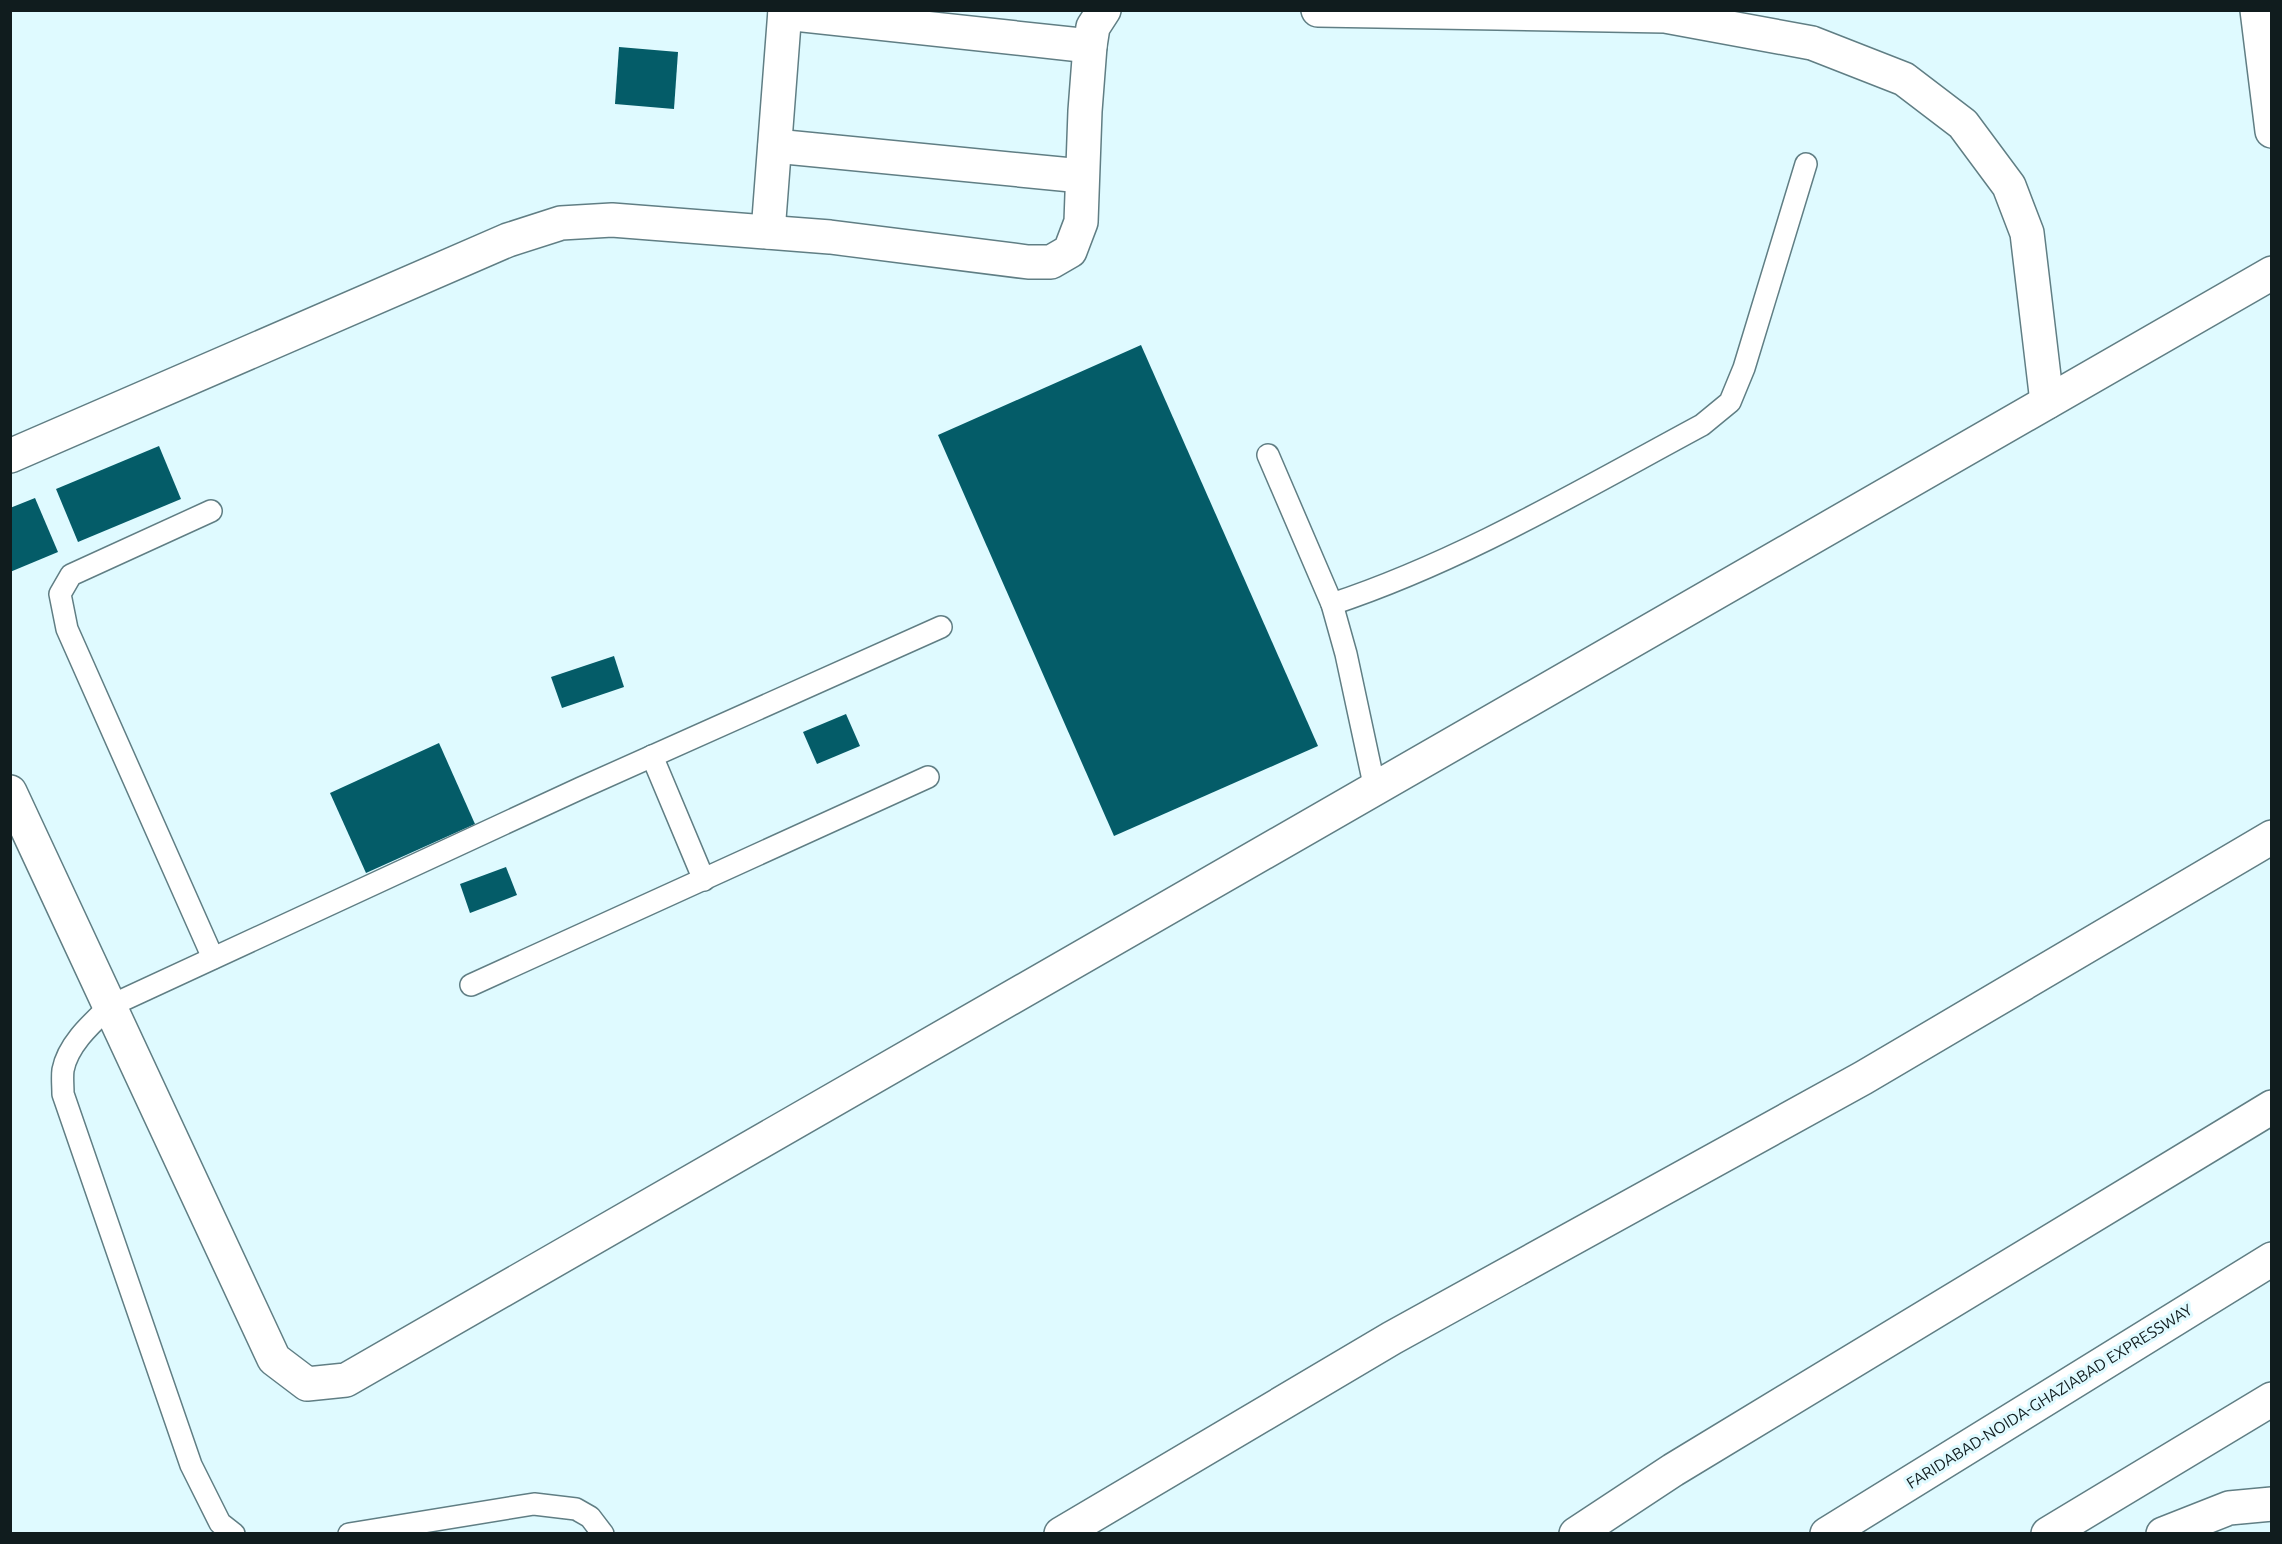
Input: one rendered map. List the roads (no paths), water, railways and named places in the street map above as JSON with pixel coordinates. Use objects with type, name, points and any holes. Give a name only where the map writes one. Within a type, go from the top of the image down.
[{"type":"street","points":[[10,456],[508,240],[561,223],[612,220],[768,232],[830,237],[1028,262],[1051,262],[1071,251],[1081,222],[1090,46],[1093,27],[1104,10]]},
{"type":"street","points":[[1318,10],[1665,16],[1812,43],[1904,79],[1963,124],[2009,186],[2027,233],[2047,402]]},
{"type":"street","points":[[768,232],[785,12],[1090,46]]},
{"type":"street","points":[[2263,31],[2271,131]]},
{"type":"street","points":[[775,146],[1082,176]]},
{"type":"street","points":[[10,792],[274,1359],[306,1384],[346,1380],[2271,273]]},
{"type":"street","points":[[1061,1533],[1392,1338],[1863,1078],[2271,837]]},
{"type":"street","points":[[1576,1533],[1673,1470],[2271,1107]]},
{"type":"street","name":"FARIDABAD-NOIDA-GHAZIABAD EXPRESSWAY","points":[[1827,1533],[2271,1258]]},
{"type":"street","points":[[2048,1533],[2271,1399]]},
{"type":"street","points":[[2163,1533],[2229,1508],[2271,1504]]},
{"type":"lane","points":[[1332,604],[1382,587],[1508,529],[1702,425],[1730,402],[1744,368],[1806,164]]},
{"type":"lane","points":[[1268,455],[1332,604],[1346,654],[1376,789]]},
{"type":"lane","points":[[211,511],[71,575],[60,594],[67,629],[213,958]]},
{"type":"lane","points":[[234,1533],[220,1523],[190,1465],[63,1094],[63,1069],[71,1050],[88,1027],[110,1006],[651,756],[941,627]]},
{"type":"lane","points":[[651,756],[704,880]]},
{"type":"lane","points":[[471,985],[928,777]]},
{"type":"lane","points":[[349,1533],[534,1504],[576,1509],[591,1517],[603,1533]]}]
